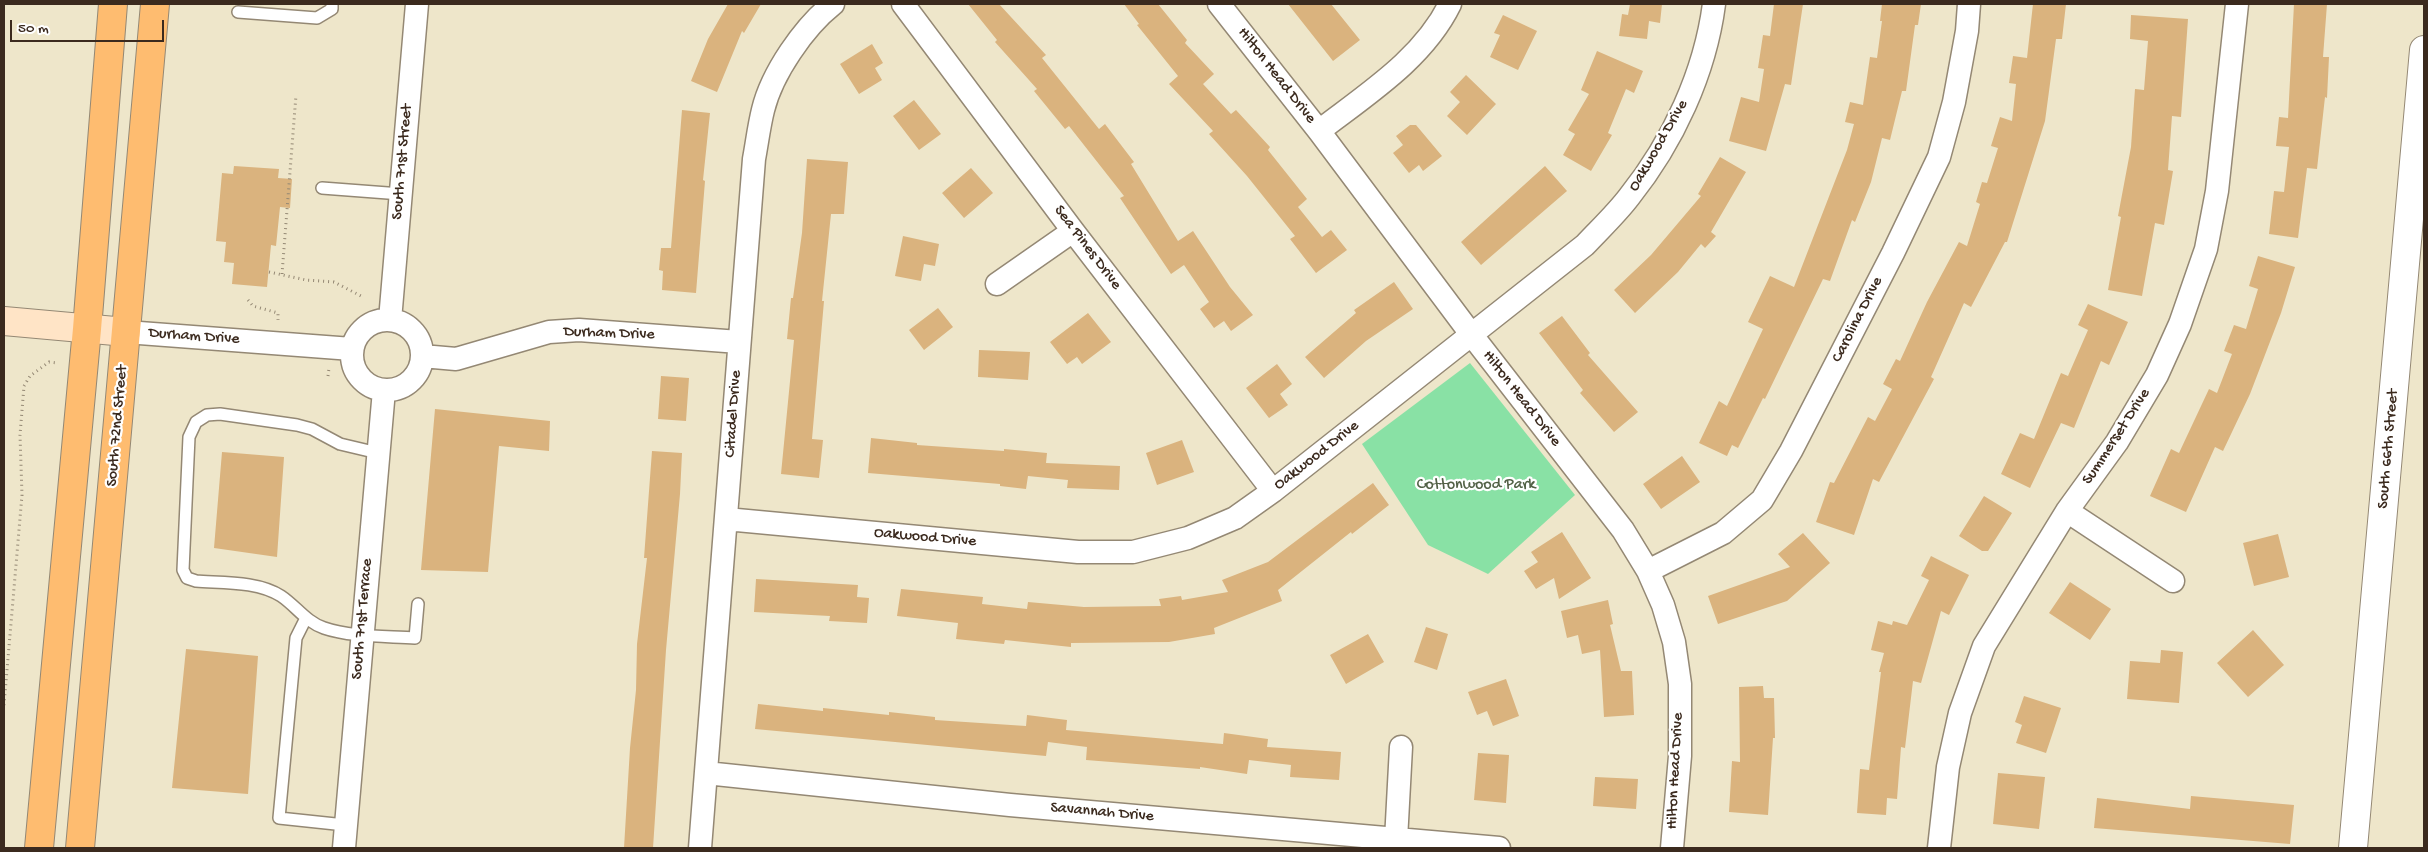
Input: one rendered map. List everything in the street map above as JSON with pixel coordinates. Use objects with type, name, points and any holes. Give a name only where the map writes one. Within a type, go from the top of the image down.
[{"type":"main road","points":[[39,848],[87,328],[113,4]]},
{"type":"main road","name":"South 72nd Street","points":[[80,848],[155,4]]},
{"type":"main road","points":[[4,321],[126,332]]},
{"type":"street","name":"South 71st Street","points":[[390,320],[417,4]]},
{"type":"street","name":"Citadel Drive","points":[[700,848],[754,159],[763,109],[777,73],[821,14],[833,4]]},
{"type":"street","name":"Sea Pines Drive","points":[[903,4],[1073,231],[1273,491]]},
{"type":"street","name":"Hilton Head Drive","points":[[1219,4],[1319,131],[1471,334],[1622,530],[1648,571],[1663,605],[1674,642],[1680,684],[1680,756],[1672,848]]},
{"type":"street","points":[[1319,131],[1398,70],[1440,25],[1450,4]]},
{"type":"street","name":"Oakwood Drive","points":[[726,519],[1078,552],[1133,552],[1188,538],[1235,518],[1273,491],[1585,245],[1629,197],[1663,146],[1696,82],[1712,25],[1714,4]]},
{"type":"street","name":"Carolina Drive","points":[[1648,571],[1724,532],[1762,500],[1791,451],[1893,252],[1939,157],[1954,102],[1967,30],[1969,4]]},
{"type":"street","name":"Summerset Drive","points":[[1939,848],[1948,766],[1960,712],[1984,646],[2067,511],[2117,442],[2157,375],[2180,324],[2202,259],[2217,191],[2237,4]]},
{"type":"street","name":"South 66th Street","points":[[2353,848],[2424,50]]},
{"type":"street","points":[[997,284],[1073,231]]},
{"type":"street","points":[[390,320],[405,325],[415,334],[421,345],[422,356],[419,370],[410,382],[398,388],[384,390],[370,386],[361,379],[353,364],[352,349],[355,338],[361,330],[375,321],[390,320]]},
{"type":"street","name":"Durham Drive","points":[[422,356],[456,359],[549,332],[579,330],[739,342]]},
{"type":"street","name":"Durham Drive","points":[[126,332],[352,349]]},
{"type":"street","name":"South 71st Terrace","points":[[344,848],[384,390]]},
{"type":"street","points":[[2067,511],[2173,581]]},
{"type":"street","points":[[1396,840],[1401,746]]},
{"type":"street","name":"Savannah Drive","points":[[706,774],[1010,804],[1498,848]]},
{"type":"lane","points":[[238,12],[316,18],[332,9],[332,4]]},
{"type":"lane","points":[[322,188],[400,194]]},
{"type":"lane","points":[[378,453],[340,444],[312,429],[297,425],[220,414],[207,415],[196,422],[189,438],[183,570],[188,578],[262,588],[281,596],[306,618],[325,628],[362,634],[415,638],[418,604]]},
{"type":"lane","points":[[306,618],[296,638],[279,818],[345,825]]},
{"type":"path","points":[[282,274],[296,95]]},
{"type":"path","points":[[269,272],[306,280],[334,282],[363,296]]},
{"type":"path","points":[[248,300],[253,306],[278,313],[278,320]]},
{"type":"path","points":[[4,705],[22,495],[20,435],[24,386],[30,376],[49,362],[57,363]]},
{"type":"path","points":[[328,376],[329,368]]},
{"type":"green space","name":"Cottonwood Park","points":[[1470,363],[1575,495],[1488,574],[1428,545],[1362,444]]},
{"type":"building","points":[[728,4],[761,4],[744,33],[742,31],[717,92],[691,81],[708,39]]},
{"type":"building","points":[[968,4],[999,4],[1046,55],[1042,58],[1099,129],[1105,124],[1134,162],[1131,164],[1178,241],[1193,231],[1230,287],[1253,315],[1231,331],[1224,321],[1214,328],[1200,309],[1209,302],[1184,265],[1171,274],[1120,198],[1124,196],[1069,126],[1065,129],[1034,91],[1037,89],[995,42],[997,40]]},
{"type":"building","points":[[1124,4],[1158,4],[1187,40],[1185,43],[1214,74],[1203,84],[1231,114],[1236,110],[1270,147],[1268,150],[1307,199],[1298,207],[1322,237],[1331,230],[1347,250],[1316,273],[1290,239],[1295,236],[1247,176],[1209,134],[1213,131],[1169,84],[1178,76],[1137,25],[1139,24]]},
{"type":"building","points":[[1288,4],[1331,4],[1360,40],[1333,61]]},
{"type":"building","points":[[1630,4],[1662,4],[1660,23],[1649,21],[1647,39],[1619,36],[1622,14],[1628,15]]},
{"type":"building","points":[[1774,4],[1803,4],[1791,85],[1785,84],[1766,151],[1729,141],[1741,97],[1759,102],[1764,69],[1758,68],[1763,35],[1770,36]]},
{"type":"building","points":[[1882,4],[1921,4],[1918,25],[1915,25],[1906,91],[1902,91],[1890,140],[1882,138],[1871,182],[1855,222],[1852,220],[1830,281],[1823,279],[1765,399],[1763,398],[1738,448],[1732,445],[1727,456],[1699,443],[1719,401],[1727,406],[1763,329],[1748,322],[1770,276],[1794,287],[1847,150],[1854,124],[1845,122],[1850,102],[1863,105],[1870,57],[1877,58],[1882,21],[1880,21]]},
{"type":"building","points":[[2033,4],[2066,4],[2062,39],[2056,39],[2045,121],[2007,242],[2005,242],[1971,307],[1964,303],[1931,377],[1934,379],[1879,482],[1873,479],[1854,535],[1816,522],[1830,482],[1834,483],[1868,417],[1875,421],[1892,389],[1883,384],[1896,359],[1900,361],[1927,302],[1959,242],[1967,246],[1980,204],[1976,202],[1982,182],[1987,183],[1998,148],[1991,146],[2000,117],[2012,121],[2016,84],[2009,83],[2013,56],[2027,58]]},
{"type":"building","points":[[2294,4],[2327,4],[2323,57],[2329,57],[2327,98],[2325,97],[2317,169],[2307,168],[2298,238],[2269,234],[2274,191],[2284,192],[2289,147],[2276,146],[2279,117],[2288,118]]},
{"type":"building","points":[[1503,15],[1537,31],[1518,70],[1490,57],[1500,35],[1494,33]]},
{"type":"building","points":[[2131,15],[2188,19],[2181,117],[2172,116],[2168,170],[2173,171],[2164,225],[2155,223],[2142,296],[2108,290],[2121,217],[2118,216],[2131,147],[2135,89],[2144,90],[2148,41],[2130,39]]},
{"type":"building","points":[[872,44],[883,63],[875,68],[882,80],[859,94],[840,64]]},
{"type":"building","points":[[1597,51],[1643,71],[1634,93],[1626,89],[1608,133],[1612,135],[1591,171],[1563,155],[1575,134],[1568,130],[1589,94],[1581,90]]},
{"type":"building","points":[[1466,75],[1496,104],[1467,135],[1447,116],[1460,102],[1450,92]]},
{"type":"building","points":[[914,100],[941,134],[919,150],[893,116]]},
{"type":"building","points":[[682,110],[710,113],[703,180],[705,181],[696,293],[662,290],[663,271],[659,270],[661,248],[671,248]]},
{"type":"building","points":[[1410,125],[1416,125],[1442,156],[1423,171],[1419,165],[1409,173],[1393,153],[1403,145],[1396,136]]},
{"type":"building","points":[[1720,157],[1746,172],[1711,232],[1716,236],[1705,248],[1701,244],[1678,272],[1635,313],[1614,290],[1651,255],[1701,196],[1698,194]]},
{"type":"building","points":[[807,159],[848,162],[844,214],[831,214],[822,301],[824,301],[812,439],[823,440],[819,478],[781,474],[794,340],[787,339],[791,298],[793,298],[802,233]]},
{"type":"building","points":[[234,166],[279,169],[278,178],[292,179],[290,208],[280,207],[276,246],[271,245],[267,287],[232,284],[234,263],[224,262],[226,242],[216,241],[222,173],[233,174]]},
{"type":"building","points":[[1545,166],[1567,191],[1481,265],[1461,242]]},
{"type":"building","points":[[971,168],[993,193],[964,218],[942,193]]},
{"type":"building","points":[[903,236],[939,244],[935,266],[924,264],[921,281],[895,276]]},
{"type":"building","points":[[2258,256],[2295,267],[2281,313],[2250,394],[2223,451],[2215,447],[2186,512],[2150,496],[2171,449],[2179,453],[2209,389],[2217,393],[2232,354],[2224,351],[2234,325],[2246,329],[2258,289],[2249,286]]},
{"type":"building","points":[[1394,282],[1413,309],[1366,341],[1324,378],[1305,357],[1356,313],[1354,310]]},
{"type":"building","points":[[2088,304],[2128,322],[2109,365],[2101,361],[2074,428],[2061,423],[2030,488],[2001,474],[2020,433],[2034,439],[2061,373],[2068,376],[2088,330],[2078,325]]},
{"type":"building","points":[[938,308],[953,327],[924,350],[909,330]]},
{"type":"building","points":[[1088,313],[1111,342],[1082,364],[1077,357],[1067,364],[1050,342]]},
{"type":"building","points":[[1562,316],[1590,353],[1588,355],[1638,412],[1614,432],[1580,393],[1583,390],[1539,333]]},
{"type":"building","points":[[979,350],[1030,352],[1028,380],[978,377]]},
{"type":"building","points":[[1277,364],[1292,384],[1280,394],[1288,405],[1269,418],[1246,388]]},
{"type":"building","points":[[661,376],[689,378],[686,421],[658,419]]},
{"type":"building","points":[[435,409],[550,421],[549,451],[499,446],[488,572],[421,570]]},
{"type":"building","points":[[871,438],[917,443],[917,445],[1047,453],[1046,463],[1120,466],[1119,490],[1067,488],[1068,480],[1028,476],[1026,489],[1000,486],[1000,484],[868,473]]},
{"type":"building","points":[[1182,440],[1194,472],[1157,485],[1146,453]]},
{"type":"building","points":[[652,451],[682,453],[680,494],[666,650],[653,848],[624,848],[630,748],[636,690],[637,644],[647,558],[644,558]]},
{"type":"building","points":[[222,452],[284,457],[277,557],[214,548]]},
{"type":"building","points":[[1682,456],[1700,482],[1661,509],[1643,484]]},
{"type":"building","points":[[1373,483],[1389,505],[1352,534],[1351,532],[1278,590],[1282,601],[1214,628],[1215,634],[1169,642],[1071,643],[1071,647],[1005,640],[1004,644],[956,639],[958,623],[897,616],[901,589],[983,597],[982,604],[1027,609],[1028,602],[1084,607],[1161,606],[1159,599],[1181,596],[1182,600],[1228,592],[1222,580],[1268,562]]},
{"type":"building","points":[[1984,496],[2012,513],[1988,551],[1982,551],[1959,536]]},
{"type":"building","points":[[1562,532],[1591,578],[1559,599],[1554,578],[1536,589],[1524,571],[1538,562],[1531,552]]},
{"type":"building","points":[[1803,533],[1830,563],[1787,601],[1718,624],[1708,596],[1790,567],[1778,554]]},
{"type":"building","points":[[2278,534],[2289,577],[2254,586],[2243,543]]},
{"type":"building","points":[[1931,556],[1969,575],[1949,615],[1941,611],[1921,683],[1913,681],[1905,748],[1901,747],[1897,799],[1887,798],[1886,815],[1857,813],[1860,769],[1869,770],[1881,672],[1879,672],[1884,653],[1871,650],[1878,621],[1892,625],[1893,621],[1907,625],[1929,580],[1921,576]]},
{"type":"building","points":[[756,579],[858,585],[857,597],[869,598],[867,623],[829,621],[830,616],[754,612]]},
{"type":"building","points":[[2070,582],[2111,609],[2090,640],[2049,613]]},
{"type":"building","points":[[1608,600],[1613,624],[1610,625],[1621,671],[1632,671],[1634,715],[1604,717],[1600,650],[1582,654],[1578,635],[1567,638],[1561,611]]},
{"type":"building","points":[[1426,627],[1448,634],[1437,670],[1414,662]]},
{"type":"building","points":[[2253,630],[2284,665],[2248,697],[2217,663]]},
{"type":"building","points":[[1368,634],[1384,662],[1346,684],[1330,655]]},
{"type":"building","points":[[186,649],[258,656],[248,794],[172,788]]},
{"type":"building","points":[[2161,650],[2183,652],[2179,703],[2127,699],[2130,661],[2160,663]]},
{"type":"building","points":[[1506,679],[1519,716],[1493,726],[1487,711],[1477,715],[1468,692]]},
{"type":"building","points":[[1763,686],[1764,698],[1774,698],[1775,738],[1773,738],[1768,815],[1729,812],[1732,761],[1740,762],[1739,687]]},
{"type":"building","points":[[2024,696],[2061,708],[2046,753],[2016,743],[2022,725],[2015,722]]},
{"type":"building","points":[[758,704],[823,711],[823,708],[889,715],[889,712],[935,717],[935,720],[1026,726],[1027,715],[1067,720],[1066,730],[1223,744],[1224,733],[1268,739],[1267,747],[1341,752],[1339,780],[1290,777],[1291,765],[1249,760],[1247,774],[1200,767],[1200,769],[1086,760],[1087,747],[1048,742],[1046,756],[755,729]]},
{"type":"building","points":[[1478,753],[1509,755],[1506,803],[1474,800]]},
{"type":"building","points":[[1998,773],[2045,777],[2039,829],[1993,824]]},
{"type":"building","points":[[1595,777],[1638,779],[1636,809],[1593,806]]},
{"type":"building","points":[[2191,796],[2294,805],[2290,844],[2094,828],[2097,798],[2190,809]]}]
